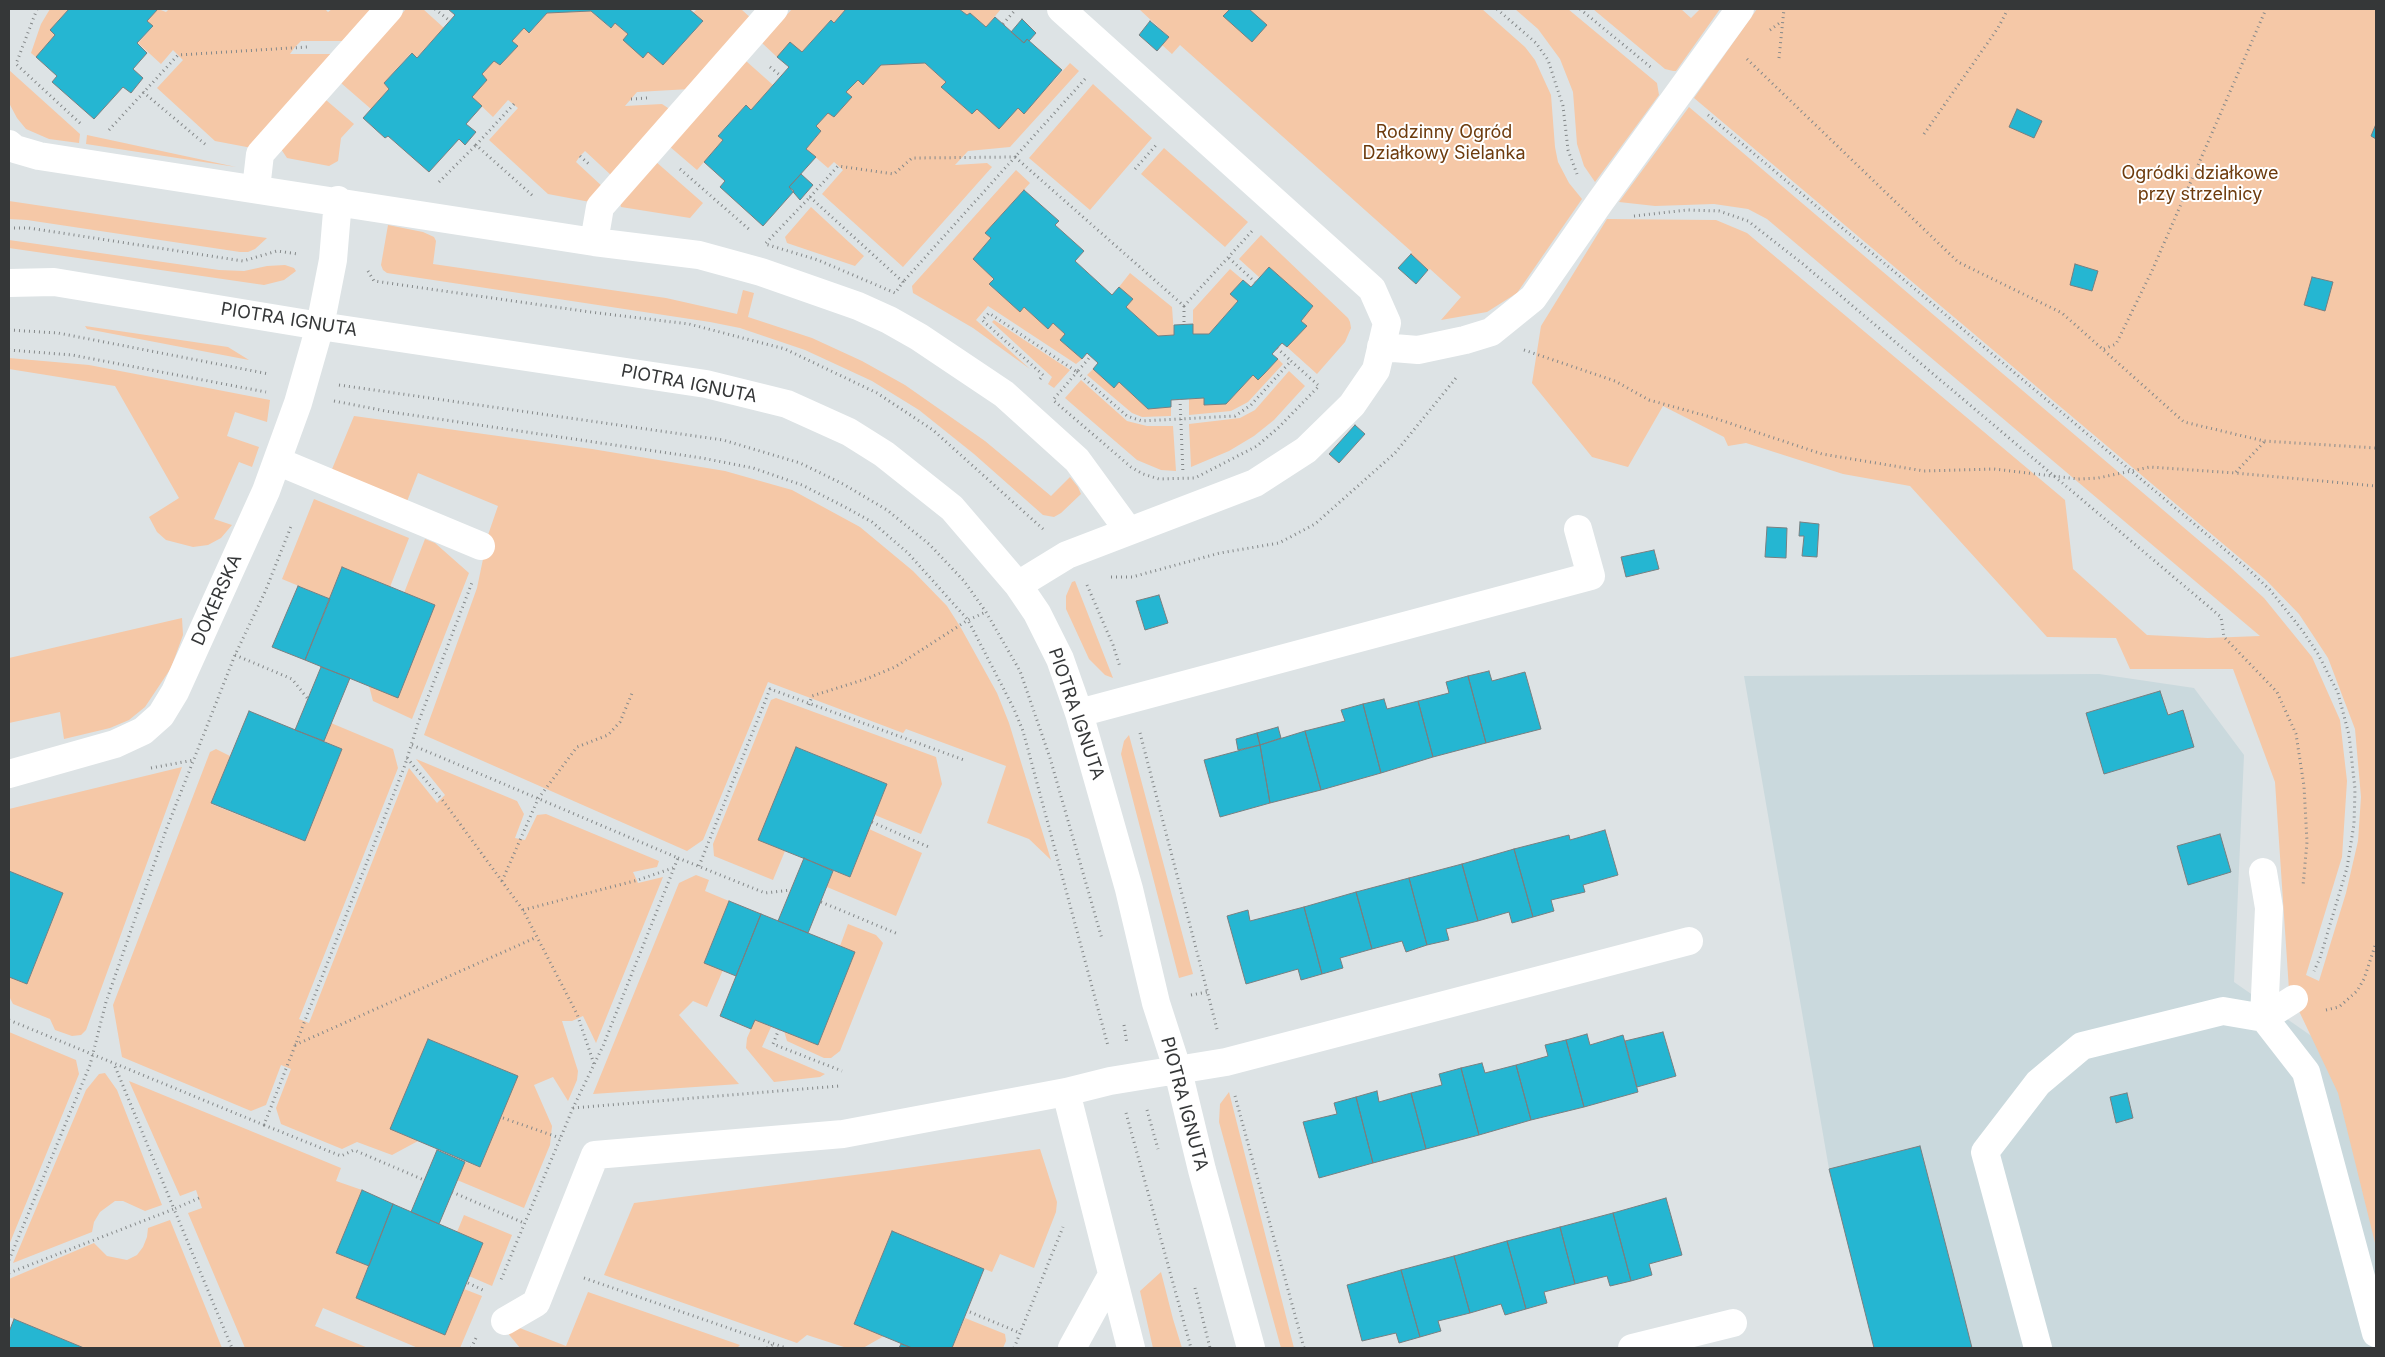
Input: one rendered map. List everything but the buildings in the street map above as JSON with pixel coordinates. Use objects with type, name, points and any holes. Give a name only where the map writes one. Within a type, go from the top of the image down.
[{"type":"street","points":[[256,189],[260,154],[389,9]]},
{"type":"street","points":[[1018,585],[1067,555],[1128,530],[1255,483],[1306,450],[1352,405],[1376,370],[1387,323],[1372,289],[1061,9]]},
{"type":"street","points":[[1381,347],[1418,350],[1465,340],[1491,332],[1533,298],[1740,9]]},
{"type":"street","points":[[594,242],[600,206],[766,12]]},
{"type":"street","points":[[9,144],[15,149],[39,156],[338,200],[594,242],[699,255],[761,272],[858,306],[889,320],[919,337],[1004,394],[1077,460],[1128,530]]},
{"type":"street","name":"DOKERSKA","points":[[9,774],[115,744],[143,731],[161,715],[183,674],[266,491],[299,397],[320,326],[332,260],[338,200]]},
{"type":"street","name":"PIOTRA IGNUTA","points":[[9,283],[54,282],[320,326],[706,384],[787,404],[849,432],[884,454],[952,508],[1018,585],[1037,613],[1060,659],[1080,713],[1129,889],[1156,1003],[1178,1071],[1202,1170],[1251,1348]]},
{"type":"street","points":[[277,461],[481,546]]},
{"type":"street","points":[[1080,713],[1591,576],[1578,529]]},
{"type":"street","points":[[2263,872],[2269,908],[2264,1018],[2306,1072],[2376,1333]]},
{"type":"street","points":[[505,1321],[536,1303],[552,1267],[595,1155],[843,1134],[1066,1092],[1117,1080],[1226,1062],[1689,941]]},
{"type":"street","points":[[2038,1348],[1985,1152],[2038,1083],[2082,1046],[2223,1011],[2264,1018],[2294,999]]},
{"type":"street","points":[[1066,1092],[1130,1348]]},
{"type":"street","points":[[1072,1348],[1112,1275]]},
{"type":"street","points":[[1632,1348],[1733,1323]]},
{"type":"path","points":[[37,9],[16,64],[84,127]]},
{"type":"path","points":[[436,9],[450,21]]},
{"type":"path","points":[[1002,24],[1016,9]]},
{"type":"path","points":[[1497,9],[1536,43],[1548,60],[1563,106],[1568,150],[1574,170],[1588,193],[1613,210],[1632,216],[1687,210],[1719,211],[1748,221],[1803,264],[2221,617],[2224,638],[2277,692],[2296,734],[2304,786],[2306,842],[2303,888]]},
{"type":"path","points":[[1580,9],[2249,570],[2270,590],[2302,630],[2318,654],[2338,692],[2349,735],[2355,789],[2354,824],[2347,868],[2320,958],[2313,974]]},
{"type":"path","points":[[1779,58],[1781,22],[1784,9]]},
{"type":"path","points":[[1924,134],[1998,28],[2008,9]]},
{"type":"path","points":[[2104,349],[2116,344],[2151,273],[2266,9]]},
{"type":"path","points":[[1765,33],[1781,22]]},
{"type":"path","points":[[117,134],[107,132],[178,55],[295,47]]},
{"type":"path","points":[[1744,56],[1958,262],[2062,313],[2184,422],[2264,441],[2376,448]]},
{"type":"path","points":[[1086,78],[1015,157],[903,282],[895,293],[818,260],[765,244],[838,166],[894,174],[912,158],[1015,157],[1184,306]]},
{"type":"path","points":[[143,92],[207,146]]},
{"type":"path","points":[[1135,170],[1158,142]]},
{"type":"path","points":[[444,188],[435,186],[476,145]]},
{"type":"path","points":[[810,197],[903,282]]},
{"type":"path","points":[[9,228],[29,228],[243,261],[277,251],[300,255]]},
{"type":"path","points":[[1184,325],[1184,306],[1254,229]]},
{"type":"path","points":[[1229,258],[1255,282]]},
{"type":"path","points":[[1035,384],[1043,375],[982,320],[989,313],[1077,372],[1127,416],[1142,421],[1235,416],[1251,405],[1291,361]]},
{"type":"path","points":[[9,330],[58,333],[261,372]]},
{"type":"path","points":[[1491,332],[1509,344],[1544,359],[1615,381],[1649,400],[1714,418],[1822,454],[1924,471],[1994,469],[2078,479],[2098,478],[2128,470],[2150,467],[2376,486]]},
{"type":"path","points":[[1277,348],[1318,386]]},
{"type":"path","points":[[9,350],[72,355],[299,397],[702,458],[753,468],[802,485],[872,522],[908,553],[968,620],[1005,687],[1022,731],[1191,1348]]},
{"type":"path","points":[[1053,400],[1090,357]]},
{"type":"path","points":[[1047,394],[1137,470],[1159,479],[1184,479],[1195,478],[1257,446],[1279,427],[1325,379]]},
{"type":"path","points":[[335,384],[723,440],[800,462],[843,484],[887,510],[922,538],[964,581],[986,612],[1020,671],[1050,758],[1104,946]]},
{"type":"path","points":[[1180,399],[1184,479]]},
{"type":"path","points":[[2235,473],[2264,441]]},
{"type":"path","points":[[9,1260],[90,1065],[106,1002],[166,830],[235,655],[265,592],[311,475]]},
{"type":"path","points":[[264,1124],[470,591],[481,546]]},
{"type":"path","points":[[1083,577],[1113,645],[1120,669]]},
{"type":"path","points":[[809,705],[812,696],[866,679],[895,666],[968,620],[986,612]]},
{"type":"path","points":[[235,655],[292,679],[308,699]]},
{"type":"path","points":[[699,866],[770,689],[809,705],[964,760]]},
{"type":"path","points":[[502,882],[538,799],[577,747],[608,735],[620,722],[633,691]]},
{"type":"path","points":[[1139,729],[1226,1062],[1304,1348]]},
{"type":"path","points":[[412,745],[724,878],[765,893],[791,890]]},
{"type":"path","points":[[407,758],[444,802],[523,910],[577,1014],[594,1064]]},
{"type":"path","points":[[872,822],[931,848]]},
{"type":"path","points":[[498,1286],[560,1138],[594,1064],[678,858]]},
{"type":"path","points":[[523,910],[638,880],[674,868]]},
{"type":"path","points":[[821,902],[898,934]]},
{"type":"path","points":[[295,1045],[537,937]]},
{"type":"path","points":[[2320,1009],[2328,1011],[2339,1007],[2357,991],[2364,979],[2376,943]]},
{"type":"path","points":[[1199,994],[1208,992]]},
{"type":"path","points":[[9,1020],[36,1033],[92,1053],[341,1156],[354,1150],[424,1180]]},
{"type":"path","points":[[1123,1020],[1129,1053]]},
{"type":"path","points":[[779,1029],[774,1044],[842,1071]]},
{"type":"path","points":[[113,1063],[232,1348]]},
{"type":"path","points":[[573,1108],[839,1086]]},
{"type":"path","points":[[503,1118],[560,1138]]},
{"type":"path","points":[[452,1192],[524,1223]]},
{"type":"path","points":[[9,1273],[199,1198]]},
{"type":"path","points":[[1014,1348],[1064,1225]]},
{"type":"path","points":[[552,1267],[773,1346],[786,1348]]},
{"type":"path","points":[[468,1283],[486,1291]]},
{"type":"path","points":[[970,1312],[1020,1333]]},
{"type":"path","points":[[767,1348],[773,1346]]},
{"type":"shaded area","points":[[2099,674],[2194,688],[2244,755],[2234,982],[2376,1081],[2376,1348],[1874,1348],[1829,1169],[1744,676]]},
{"type":"green space","points":[[50,9],[69,9],[50,30],[55,36],[36,57],[31,53],[41,24]]},
{"type":"green space","points":[[158,9],[166,12],[169,9],[325,9],[328,12],[332,9],[377,9],[349,41],[301,41],[295,47],[290,54],[337,54],[252,148],[215,141],[157,88],[183,60],[173,50],[161,64],[138,43],[153,27],[147,21]]},
{"type":"green space","points":[[406,9],[423,9],[444,28],[417,57],[411,53],[384,83],[389,89],[371,109],[341,83]]},
{"type":"green space","points":[[697,9],[741,9],[753,20],[690,89],[637,92],[625,106],[662,104],[671,110],[612,176],[585,151],[580,156],[576,162],[603,187],[590,202],[548,194],[489,140],[518,108],[508,100],[493,117],[472,97],[487,80],[482,74],[494,61],[500,65],[518,46],[512,41],[524,28],[530,33],[547,13],[591,11],[610,28],[615,23],[628,34],[643,57],[648,52],[663,65],[703,22],[693,13]]},
{"type":"green space","points":[[792,9],[846,9],[834,23],[831,20],[802,52],[777,57],[762,43]]},
{"type":"green space","points":[[959,9],[1001,9],[986,27],[970,13],[967,15]]},
{"type":"green space","name":"Rodzinny Ogród Działkowy Sielanka","points":[[1139,9],[1482,9],[1525,47],[1535,60],[1551,95],[1558,162],[1569,183],[1582,199],[1517,293],[1487,312],[1441,320],[1461,297],[1430,269],[1428,270],[1411,254],[1412,252],[1180,45],[1172,54],[1162,45],[1169,37]]},
{"type":"green space","points":[[1515,9],[1568,9],[1657,83],[1659,95],[1595,182],[1584,166],[1577,144],[1573,92],[1560,59],[1538,29]]},
{"type":"green space","points":[[1593,9],[1681,9],[1691,18],[1700,9],[1720,9],[1676,71],[1673,71],[1665,69]]},
{"type":"green space","name":"Ogródki działkowe przy strzelnicy","points":[[1757,9],[2376,9],[2376,1247],[2338,1093],[2289,990],[2275,782],[2233,669],[2130,669],[2116,638],[2047,637],[1910,486],[1843,474],[1746,443],[1728,446],[1724,437],[1663,406],[1628,467],[1592,457],[1532,383],[1541,326],[1607,219],[1716,220],[1747,233],[2065,500],[2073,569],[2147,635],[2208,638],[2260,636],[1767,219],[1748,209],[1714,204],[1655,206],[1619,202],[1689,107],[2229,566],[2264,598],[2312,657],[2340,720],[2347,781],[2342,857],[2306,975],[2319,981],[2346,893],[2358,841],[2361,797],[2355,729],[2328,658],[2299,614],[2266,580],[1694,98]]},
{"type":"green space","points":[[746,61],[773,85],[751,110],[746,105],[718,135],[723,140],[697,170],[669,146]]},
{"type":"green space","points":[[925,63],[946,82],[942,88],[972,114],[977,109],[1018,108],[1024,113],[1070,63],[1079,71],[1010,147],[968,151],[955,165],[987,163],[992,167],[903,267],[822,194],[843,170],[834,162],[828,168],[806,149],[821,131],[816,126],[828,113],[834,117],[851,97],[846,92],[858,80],[863,85],[881,65]]},
{"type":"green space","points":[[9,70],[80,134],[79,143],[49,139],[26,129],[17,118],[9,103]]},
{"type":"green space","points":[[1093,84],[1152,138],[1090,210],[1029,158]]},
{"type":"green space","points":[[326,100],[354,124],[341,138],[338,161],[329,166],[287,158],[281,149]]},
{"type":"green space","points":[[87,135],[236,167],[86,144]]},
{"type":"green space","points":[[1164,148],[1248,222],[1225,247],[1141,174]]},
{"type":"green space","points":[[655,161],[703,203],[690,218],[621,207],[620,202]]},
{"type":"green space","points":[[1016,170],[1030,183],[985,233],[991,238],[973,259],[993,278],[989,285],[1020,311],[1024,307],[1048,328],[1053,323],[1065,334],[1061,340],[1082,359],[1076,364],[988,306],[976,320],[1030,369],[973,328],[913,293],[912,286]]},
{"type":"green space","points":[[9,201],[267,238],[255,249],[248,252],[240,252],[27,220],[9,219]]},
{"type":"green space","points":[[811,207],[864,256],[855,266],[787,243],[785,237]]},
{"type":"green space","points":[[388,225],[423,232],[434,237],[436,241],[433,264],[666,298],[737,314],[743,290],[754,293],[748,317],[812,338],[862,361],[905,385],[985,441],[1051,496],[1070,477],[1081,494],[1054,517],[1043,515],[974,454],[919,410],[872,381],[805,350],[740,328],[387,273],[381,265]]},
{"type":"green space","points":[[1261,235],[1350,322],[1351,328],[1345,342],[1317,374],[1287,347],[1306,326],[1301,321],[1313,306],[1269,267],[1259,277],[1239,259]]},
{"type":"green space","points":[[9,240],[219,270],[244,271],[267,266],[285,265],[294,268],[296,271],[284,280],[264,285],[9,248]]},
{"type":"green space","points":[[1230,269],[1243,280],[1230,294],[1238,301],[1209,334],[1193,334],[1193,310]]},
{"type":"green space","points":[[1130,273],[1172,307],[1174,335],[1158,336],[1126,307],[1133,299],[1119,287]]},
{"type":"green space","points":[[994,320],[1070,370],[1054,388],[1048,384],[1052,377],[992,322]]},
{"type":"green space","points":[[85,326],[228,347],[249,360],[87,329]]},
{"type":"green space","points":[[9,358],[89,365],[270,400],[267,422],[235,412],[227,436],[259,447],[252,467],[239,462],[214,519],[232,525],[221,538],[208,545],[193,547],[166,540],[157,532],[149,517],[179,498],[115,386],[9,369]]},
{"type":"green space","points":[[1278,359],[1283,364],[1248,402],[1231,411],[1189,415],[1189,399],[1204,398],[1205,405],[1226,404],[1253,375],[1258,380]]},
{"type":"green space","points":[[1093,369],[1114,388],[1119,382],[1148,409],[1171,407],[1171,416],[1142,417],[1132,413],[1087,375]]},
{"type":"green space","points":[[1289,371],[1305,386],[1274,420],[1254,436],[1229,451],[1191,467],[1189,424],[1240,418],[1255,410]]},
{"type":"green space","points":[[1081,380],[1127,421],[1147,426],[1173,426],[1176,471],[1161,470],[1137,460],[1065,398]]},
{"type":"green space","points":[[354,416],[592,449],[725,471],[792,490],[860,527],[913,571],[947,606],[961,628],[997,693],[1009,723],[1051,860],[1029,839],[987,823],[1006,766],[906,729],[903,733],[768,682],[703,840],[687,851],[424,735],[477,588],[488,535],[498,506],[418,473],[406,504],[330,474]]},
{"type":"green space","points":[[314,499],[409,538],[390,587],[342,567],[330,599],[282,579]]},
{"type":"green space","points":[[425,539],[435,543],[469,573],[412,719],[373,701],[369,686],[435,605],[404,593]]},
{"type":"green space","points":[[1075,581],[1113,678],[1105,675],[1089,659],[1066,609],[1066,596],[1072,582]]},
{"type":"green space","points":[[182,618],[183,635],[171,668],[145,707],[129,720],[110,728],[64,739],[60,712],[9,723],[9,658]]},
{"type":"green space","points":[[776,698],[936,757],[942,784],[921,834],[875,815],[887,784],[797,747],[759,840],[785,851],[773,880],[714,856],[713,844],[771,700]]},
{"type":"green space","points":[[331,723],[393,749],[398,768],[299,1019],[309,1023],[409,768],[437,803],[445,795],[416,759],[517,801],[524,814],[515,838],[525,840],[537,815],[546,814],[659,861],[657,867],[633,872],[638,883],[663,877],[596,1043],[583,1016],[572,1021],[562,1021],[578,1071],[577,1080],[568,1101],[553,1077],[534,1085],[552,1126],[550,1145],[524,1208],[457,1180],[465,1162],[480,1167],[517,1076],[428,1039],[391,1129],[418,1141],[392,1155],[357,1142],[342,1149],[281,1124],[276,1108],[291,1069],[281,1065],[266,1105],[251,1111],[122,1057],[113,1005],[210,752],[216,749],[230,756],[211,804],[304,841],[342,749],[324,741]]},
{"type":"green space","points":[[1129,735],[1193,974],[1179,978],[1121,754],[1124,741]]},
{"type":"green space","points":[[182,767],[86,1030],[81,1035],[72,1036],[55,1030],[50,1019],[13,1004],[9,996],[9,977],[27,984],[63,893],[9,871],[9,809]]},
{"type":"green space","points":[[869,829],[922,853],[896,916],[827,887],[833,871],[850,877]]},
{"type":"green space","points":[[696,875],[709,880],[705,891],[729,901],[704,962],[723,970],[707,1007],[693,1001],[679,1015],[739,1084],[593,1094],[679,883]]},
{"type":"green space","points":[[848,924],[876,935],[883,943],[840,1051],[831,1058],[824,1058],[787,1041],[784,1031],[818,1045],[855,952],[840,946]]},
{"type":"green space","points":[[755,1020],[771,1027],[762,1047],[825,1074],[820,1077],[774,1082],[746,1048],[747,1038]]},
{"type":"green space","points":[[9,1032],[76,1060],[79,1074],[9,1245]]},
{"type":"green space","points":[[105,1073],[117,1090],[162,1205],[145,1211],[123,1201],[115,1201],[100,1212],[94,1222],[92,1232],[13,1263],[86,1090],[99,1074]]},
{"type":"green space","points":[[129,1081],[341,1168],[336,1181],[362,1190],[336,1253],[369,1266],[356,1298],[445,1335],[464,1289],[482,1296],[460,1348],[418,1348],[323,1308],[315,1326],[368,1348],[245,1348],[188,1213],[202,1208],[196,1190],[180,1196]]},
{"type":"green space","points":[[1229,1092],[1294,1348],[1281,1348],[1219,1122],[1220,1104]]},
{"type":"green space","points":[[1040,1149],[1057,1202],[1056,1212],[1034,1268],[1000,1254],[992,1272],[892,1232],[854,1323],[884,1336],[863,1348],[847,1348],[807,1335],[797,1343],[604,1275],[634,1203],[886,1171]]},
{"type":"green space","points":[[464,1215],[512,1235],[492,1286],[469,1276],[483,1243],[457,1232]]},
{"type":"green space","points":[[170,1220],[222,1348],[84,1348],[9,1317],[9,1279],[94,1243],[107,1256],[127,1260],[137,1255],[143,1247],[148,1228]]},
{"type":"green space","points":[[1161,1272],[1182,1348],[1153,1348],[1140,1291]]},
{"type":"green space","points":[[588,1292],[740,1345],[737,1348],[520,1348],[506,1331],[512,1325],[566,1346]]},
{"type":"green space","points":[[965,1318],[1005,1334],[1006,1341],[1003,1348],[952,1348]]}]
